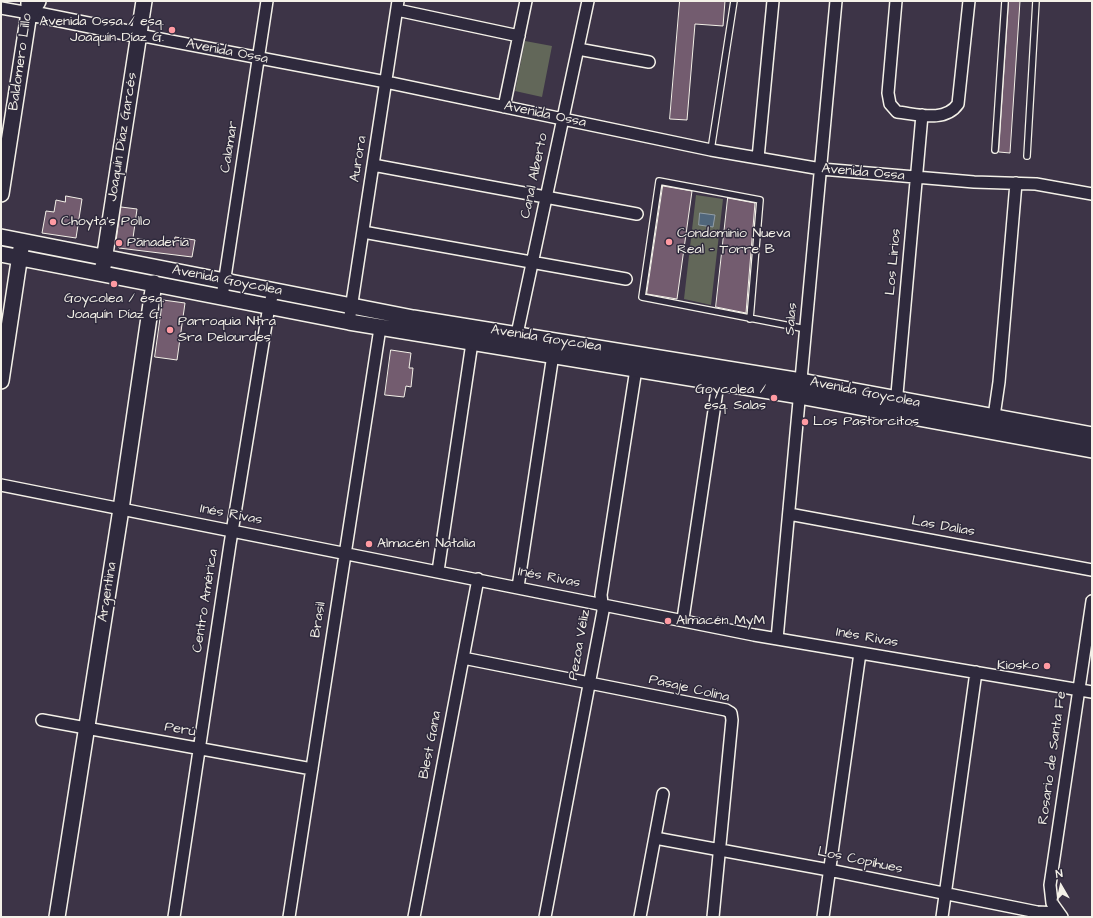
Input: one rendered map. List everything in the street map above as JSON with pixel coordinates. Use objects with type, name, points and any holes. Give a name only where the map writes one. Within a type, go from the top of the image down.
[{"type":"street","name":"Joaquín Díaz Garcés","points":[[102,273],[144,1]]},
{"type":"street","name":"Calamar","points":[[222,297],[267,1]]},
{"type":"street","points":[[504,107],[526,1]]},
{"type":"street","name":"Canal Alberto","points":[[517,334],[588,1]]},
{"type":"street","points":[[758,158],[773,1]]},
{"type":"street","name":"Salas","points":[[777,639],[836,1]]},
{"type":"street","points":[[896,1],[888,92],[890,104],[897,112],[922,115],[948,114],[958,104],[969,1]]},
{"type":"street","name":"Avenida Ossa","points":[[1,8],[32,5],[139,35],[386,82],[563,120],[821,170],[916,178],[1016,183],[1049,186],[1092,194]]},
{"type":"street","name":"Baldomero Lillo","points":[[1,194],[32,5]]},
{"type":"street","points":[[398,6],[519,36]]},
{"type":"street","name":"Aurora","points":[[350,322],[398,6]]},
{"type":"street","points":[[578,49],[649,62]]},
{"type":"street","name":"Los Lirios","points":[[896,406],[922,115]]},
{"type":"street","points":[[373,165],[637,214]]},
{"type":"street","points":[[992,424],[999,382],[1016,183]]},
{"type":"street","points":[[363,232],[626,279]]},
{"type":"street","name":"Avenida Goycolea","points":[[1,237],[352,305],[474,327],[720,367],[801,388],[992,424],[1092,450]]},
{"type":"street","points":[[1,382],[22,241]]},
{"type":"street","name":"Avenida Goycolea","points":[[1,254],[380,328],[718,382],[801,388]]},
{"type":"street","name":"Argentina","points":[[57,917],[121,509],[156,267]]},
{"type":"street","name":"Centro América","points":[[174,917],[232,530],[269,306],[274,290]]},
{"type":"street","points":[[438,571],[474,327]]},
{"type":"street","name":"Brasil","points":[[289,917],[380,328]]},
{"type":"street","points":[[518,587],[556,340]]},
{"type":"street","name":"Pezoa Véliz","points":[[545,917],[603,611],[602,589],[636,369],[643,355]]},
{"type":"street","points":[[684,620],[720,367]]},
{"type":"street","name":"Avenida Goycolea","points":[[992,424],[1092,435]]},
{"type":"street","name":"Inés Rivas","points":[[1,485],[602,603],[777,639],[1092,692]]},
{"type":"street","name":"Las Dalias","points":[[789,514],[1092,570]]},
{"type":"street","name":"Blest Gana","points":[[414,917],[478,579]]},
{"type":"street","name":"Rosario de Santa Fe","points":[[1061,915],[1050,897],[1050,884],[1092,601]]},
{"type":"street","points":[[823,917],[860,652]]},
{"type":"street","name":"Pasaje Colina","points":[[463,658],[726,710],[731,713],[732,720],[713,917]]},
{"type":"street","points":[[942,917],[976,672]]},
{"type":"street","name":"Perú","points":[[42,720],[312,769]]},
{"type":"street","points":[[640,917],[663,794]]},
{"type":"street","name":"Los Copihues","points":[[655,838],[829,870],[1037,912],[1061,915]]},
{"type":"lane","points":[[712,150],[734,1]]},
{"type":"lane","points":[[995,150],[1005,1]]},
{"type":"lane","points":[[1027,156],[1036,1]]},
{"type":"lane","points":[[750,318],[760,200],[659,181],[642,297],[806,330]]},
{"type":"green space","points":[[525,41],[552,46],[542,97],[515,91]]},
{"type":"green space","points":[[696,195],[723,199],[711,305],[684,299]]},
{"type":"water","points":[[700,213],[715,215],[713,227],[699,225]]},
{"type":"building","points":[[680,1],[725,1],[723,26],[695,24],[687,120],[670,119]]},
{"type":"building","points":[[1009,1],[1020,1],[1010,153],[999,152]]},
{"type":"building","name":"Condominio Nueva Real - Torre B","points":[[663,186],[692,191],[677,299],[647,294]]},
{"type":"building","points":[[66,196],[82,199],[76,238],[42,233],[46,211],[54,212],[56,200],[65,202]]},
{"type":"building","points":[[728,198],[755,203],[746,313],[716,307]]},
{"type":"building","points":[[121,207],[137,209],[133,238],[174,244],[175,237],[195,240],[192,257],[119,248],[116,243]]},
{"type":"building","name":"Parroquia Ntra Sra Delourdes","points":[[163,300],[185,303],[177,360],[155,357]]},
{"type":"building","points":[[391,350],[411,353],[409,368],[413,368],[411,387],[406,386],[404,397],[385,395]]},
{"type":"place","name":"Avenida Ossa / esq. Joaquín Díaz G.","points":[[172,30]]},
{"type":"place","name":"Choyta's Pollo","points":[[53,222]]},
{"type":"place","name":"Condominio Nueva Real - Torre B","points":[[669,242]]},
{"type":"place","name":"Panadería","points":[[119,243]]},
{"type":"place","name":"Goycolea / esq. Joaquín Díaz G.","points":[[114,284]]},
{"type":"place","name":"Parroquia Ntra Sra Delourdes","points":[[170,330]]},
{"type":"place","name":"Goycolea / esq. Salas","points":[[774,398]]},
{"type":"place","name":"Los Pastorcitos","points":[[805,422]]},
{"type":"place","name":"Almacén Natalia","points":[[369,544]]},
{"type":"place","name":"Almacén MyM","points":[[668,621]]},
{"type":"place","name":"Kiosko","points":[[1047,666]]}]
